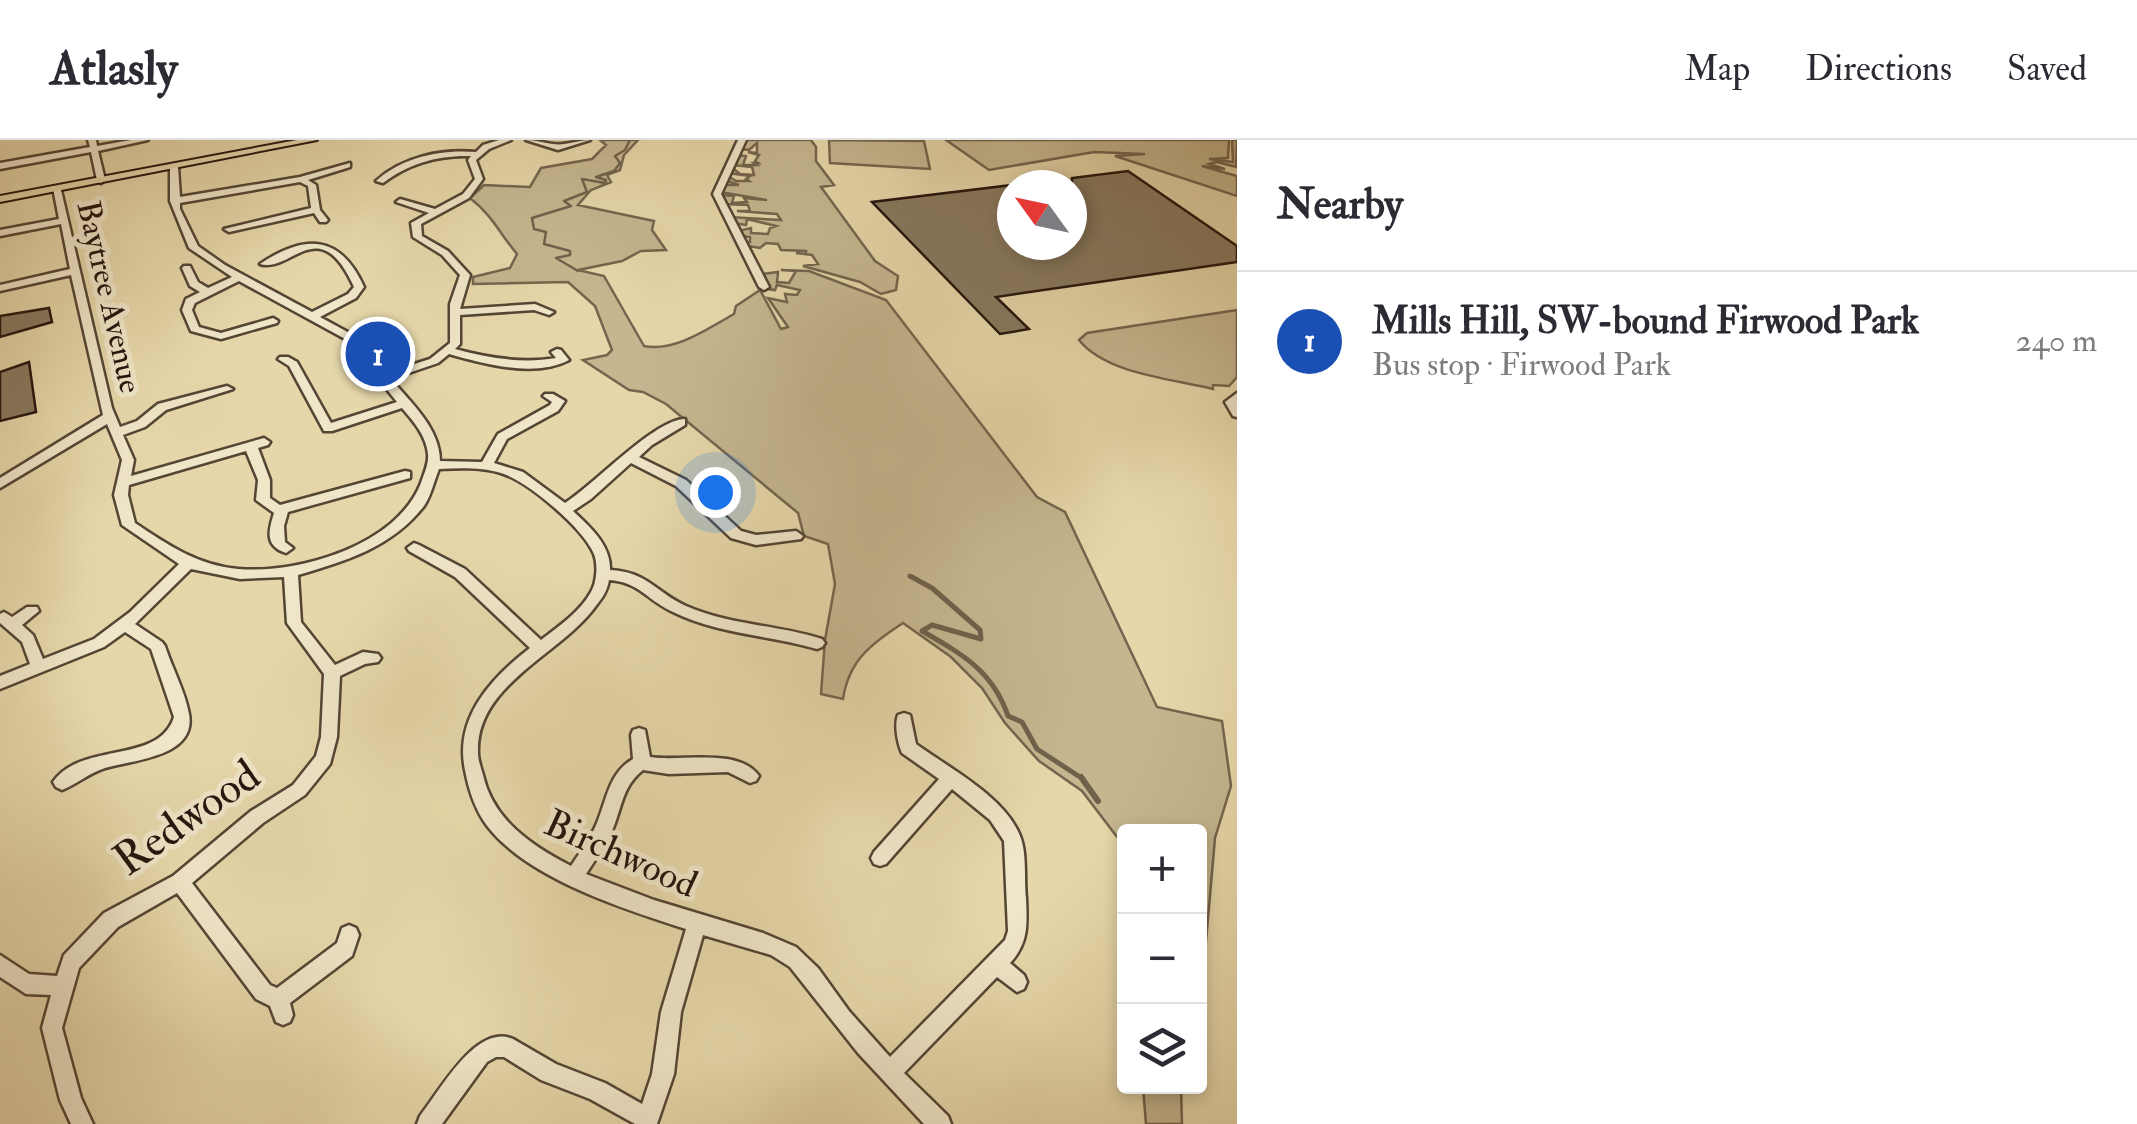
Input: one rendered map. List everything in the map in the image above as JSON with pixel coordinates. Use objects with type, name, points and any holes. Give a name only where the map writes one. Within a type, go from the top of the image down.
[{"type":"main road","points":[[0,199],[312,140]]},
{"type":"street","points":[[0,166],[92,144],[144,140]]},
{"type":"street","points":[[385,164],[389,176],[446,153],[476,154],[507,140]]},
{"type":"street","points":[[530,140],[558,150],[586,140]]},
{"type":"street","points":[[742,140],[717,194],[764,287]]},
{"type":"street","points":[[92,144],[101,180]]},
{"type":"street","points":[[385,377],[434,361],[456,340],[455,312],[465,283],[464,271],[437,246],[418,237],[414,229],[420,219],[466,196],[478,184],[472,160],[476,154]]},
{"type":"street","points":[[174,201],[301,179],[346,164]]},
{"type":"street","points":[[0,484],[108,417],[119,432],[128,460],[122,509],[129,524],[188,563],[240,574],[291,572],[348,556],[386,535],[420,502],[434,465],[430,437],[352,338],[194,248],[174,201],[174,167]]},
{"type":"street","points":[[229,229],[320,215],[314,188],[301,179]]},
{"type":"street","name":"Baytree Avenue","points":[[57,188],[108,417]]},
{"type":"street","points":[[408,201],[433,212]]},
{"type":"street","points":[[0,234],[64,221]]},
{"type":"street","points":[[265,264],[325,244],[333,248],[345,274],[358,282],[358,290],[315,316]]},
{"type":"street","points":[[187,268],[194,284],[207,292]]},
{"type":"street","points":[[0,288],[75,270]]},
{"type":"street","points":[[239,277],[187,307],[201,334],[233,335],[274,321]]},
{"type":"street","points":[[455,312],[541,307]]},
{"type":"street","points":[[448,351],[490,363],[540,365],[565,357]]},
{"type":"street","points":[[294,361],[322,430],[405,403]]},
{"type":"street","points":[[119,432],[140,424],[162,407],[206,391],[226,389]]},
{"type":"street","points":[[1237,396],[1231,402],[1237,413]]},
{"type":"street","points":[[488,463],[502,428],[538,420],[559,399]]},
{"type":"street","points":[[564,510],[673,423]]},
{"type":"street","points":[[125,482],[258,444],[263,500],[282,510],[398,482]]},
{"type":"street","points":[[630,458],[681,483],[736,535],[756,540],[786,532]]},
{"type":"street","points":[[434,465],[488,463],[522,474],[594,540],[604,575],[636,576],[668,603],[694,615],[801,632],[816,642]]},
{"type":"street","points":[[262,550],[282,546],[277,526],[282,510]]},
{"type":"street","points":[[426,548],[484,592],[516,630],[539,648]]},
{"type":"street","points":[[0,683],[85,650],[125,624],[188,563]]},
{"type":"street","points":[[291,572],[294,623],[332,673],[364,655]]},
{"type":"street","name":"Birchwood","points":[[604,575],[587,608],[490,694],[473,726],[468,753],[479,798],[497,827],[523,848],[575,876],[789,955],[891,1070],[930,1121]]},
{"type":"street","points":[[32,611],[8,621],[28,640],[39,669]]},
{"type":"street","points":[[62,782],[88,766],[155,750],[176,735],[180,726],[182,717],[157,646],[125,624]]},
{"type":"street","name":"Redwood","points":[[82,1124],[61,1068],[52,1028],[71,962],[93,935],[128,908],[180,882],[316,772],[329,737],[332,673]]},
{"type":"street","points":[[891,1070],[997,964],[1013,946],[1018,931],[1011,834],[993,812],[901,752],[904,720]]},
{"type":"street","points":[[639,734],[642,763]]},
{"type":"street","points":[[575,876],[604,828],[617,787],[634,767],[642,763],[669,767],[733,756],[750,776]]},
{"type":"street","points":[[880,858],[949,780]]},
{"type":"street","points":[[180,882],[262,992],[281,1007],[346,949],[349,935]]},
{"type":"street","points":[[428,1124],[480,1056],[493,1047],[506,1046],[550,1072],[597,1091],[647,1121],[664,1074],[671,1012],[697,923]]},
{"type":"street","points":[[997,964],[1017,982]]},
{"type":"street","points":[[0,966],[26,984],[62,986]]},
{"type":"shaded area","points":[[600,140],[638,140],[624,155],[620,170],[607,175],[611,182],[591,190],[578,205],[654,221],[652,230],[666,250],[641,251],[622,261],[578,270],[604,276],[644,346],[667,346],[690,338],[734,314],[736,306],[760,290],[781,329],[788,327],[768,298],[787,302],[785,294],[797,295],[800,290],[777,285],[775,290],[768,289],[763,274],[778,272],[777,282],[789,283],[796,271],[781,270],[809,271],[886,300],[1037,497],[1065,512],[1157,707],[1222,721],[1231,786],[1215,838],[1207,930],[1207,824],[1117,824],[1117,837],[1082,791],[1039,761],[1005,723],[982,688],[951,657],[903,623],[863,654],[850,674],[843,699],[821,694],[835,584],[828,544],[804,536],[798,513],[666,404],[643,392],[629,390],[583,360],[607,355],[612,350],[595,306],[568,282],[473,284],[473,277],[510,268],[517,254],[470,198],[484,185],[530,187],[541,168],[592,159],[606,145]]},
{"type":"shaded area","points":[[745,140],[811,140],[816,147],[816,161],[834,185],[821,187],[875,261],[898,276],[896,290],[881,294],[860,282],[803,266],[818,264],[812,255],[796,253],[806,251],[781,250],[778,244],[748,246],[745,242],[750,242],[750,237],[738,231],[751,228],[751,233],[768,234],[776,226],[747,219],[746,225],[733,223],[730,217],[781,220],[777,214],[737,211],[750,211],[748,205],[723,204],[720,195],[734,196],[732,203],[747,202],[744,198],[767,200],[720,192],[722,185],[739,185],[724,180],[726,175],[736,181],[749,181],[746,179],[750,176],[728,173],[731,167],[740,174],[754,175],[752,167],[732,165],[737,155],[746,156],[743,165],[757,165],[754,163],[758,163],[755,161],[759,155],[748,152],[757,153],[757,143],[749,150],[740,149]]},
{"type":"shaded area","points":[[829,140],[924,141],[930,169],[830,163]]},
{"type":"shaded area","points":[[946,140],[1229,140],[1228,158],[1209,159],[1233,162],[1232,140],[1237,140],[1236,167],[1217,162],[1209,164],[1225,169],[1202,166],[1237,176],[1237,196],[1115,156],[1145,154],[1094,152],[989,170]]},
{"type":"shaded area","points":[[1237,310],[1237,377],[1229,386],[1213,385],[1213,389],[1123,368],[1106,361],[1079,340],[1087,333]]},
{"type":"shaded area","points":[[1144,1094],[1181,1094],[1182,1124],[1146,1124]]},
{"type":"building","points":[[1128,171],[1237,246],[1237,262],[996,297],[1029,329],[1000,334],[872,202],[997,187],[997,260],[1087,260],[1087,176]]},
{"type":"building","points":[[49,308],[52,322],[0,337],[0,316]]},
{"type":"building","points":[[29,362],[36,412],[0,421],[0,372]]},
{"type":"waterway","points":[[578,271],[556,258],[570,255],[570,251],[544,244],[546,232],[534,229],[532,218],[571,206],[564,201],[587,192],[582,179],[605,183],[606,180],[596,177],[614,171],[620,163],[615,156],[625,150],[630,140]]},
{"type":"waterway","points":[[910,576],[932,588],[980,630],[981,639],[932,625],[922,631],[985,675],[1008,716],[1022,722],[1037,749],[1082,778]]},
{"type":"waterway","points":[[1082,778],[1098,801]]},
{"type":"place","name":"Mills Hill, SW-bound Firwood Park","points":[[378,354]]}]
